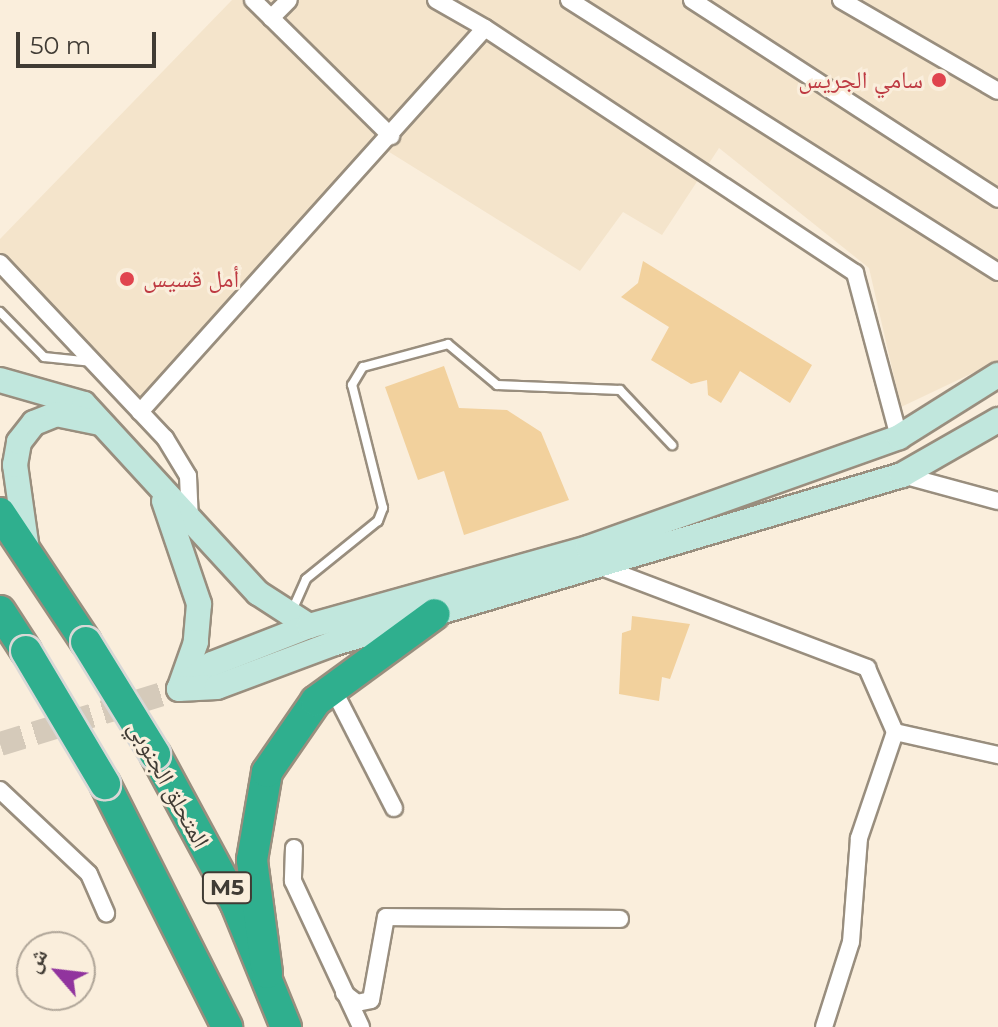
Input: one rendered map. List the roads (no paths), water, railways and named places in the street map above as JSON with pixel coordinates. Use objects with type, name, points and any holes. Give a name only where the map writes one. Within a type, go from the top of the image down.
[{"type":"highway","name":"المتحلق الجنوبي","points":[[0,513],[86,642],[155,754],[267,973],[286,1027]]},
{"type":"highway","name":"M5","points":[[0,611],[105,784],[224,1023]]},
{"type":"highway","points":[[267,973],[252,860],[258,804],[288,734],[332,687],[435,614]]},
{"type":"main road","points":[[179,689],[212,664],[299,622],[588,548],[899,437],[998,375]]},
{"type":"main road","points":[[0,380],[69,395],[106,425],[163,496],[190,523],[299,622]]},
{"type":"main road","points":[[956,402],[970,436]]},
{"type":"main road","name":"المتحلق الجنوبي","points":[[27,554],[15,465],[19,442],[34,423],[56,414],[106,425]]},
{"type":"main road","points":[[179,689],[217,687],[435,614],[902,475],[998,420]]},
{"type":"main road","points":[[163,496],[199,604],[196,642],[179,689]]},
{"type":"street","points":[[253,0],[391,136]]},
{"type":"street","points":[[271,18],[289,0]]},
{"type":"street","points":[[436,0],[485,28],[855,273],[899,437]]},
{"type":"street","points":[[569,0],[998,272]]},
{"type":"street","points":[[692,0],[998,199]]},
{"type":"street","points":[[841,0],[998,91]]},
{"type":"street","points":[[140,412],[485,28]]},
{"type":"street","points":[[0,263],[140,412],[188,476],[190,523]]},
{"type":"street","points":[[902,475],[998,501]]},
{"type":"street","points":[[598,565],[867,668],[895,732],[859,838],[851,942],[824,1027]]},
{"type":"street","points":[[332,687],[394,808]]},
{"type":"street","points":[[895,732],[998,755]]},
{"type":"street","points":[[0,790],[89,874],[106,913]]},
{"type":"street","points":[[294,848],[293,881],[361,1027]]},
{"type":"street","points":[[344,993],[357,1003],[371,1000],[386,917],[620,919]]},
{"type":"lane","points":[[0,312],[44,357],[93,361]]},
{"type":"lane","points":[[299,622],[306,579],[378,521],[383,508],[352,385],[363,367],[440,342],[497,385],[620,390],[672,445]]},
{"type":"tunnel","points":[[0,744],[179,689]]},
{"type":"place","name":"سامي الجريس","points":[[939,80]]},
{"type":"place","name":"أمل قسيس","points":[[127,279]]}]
